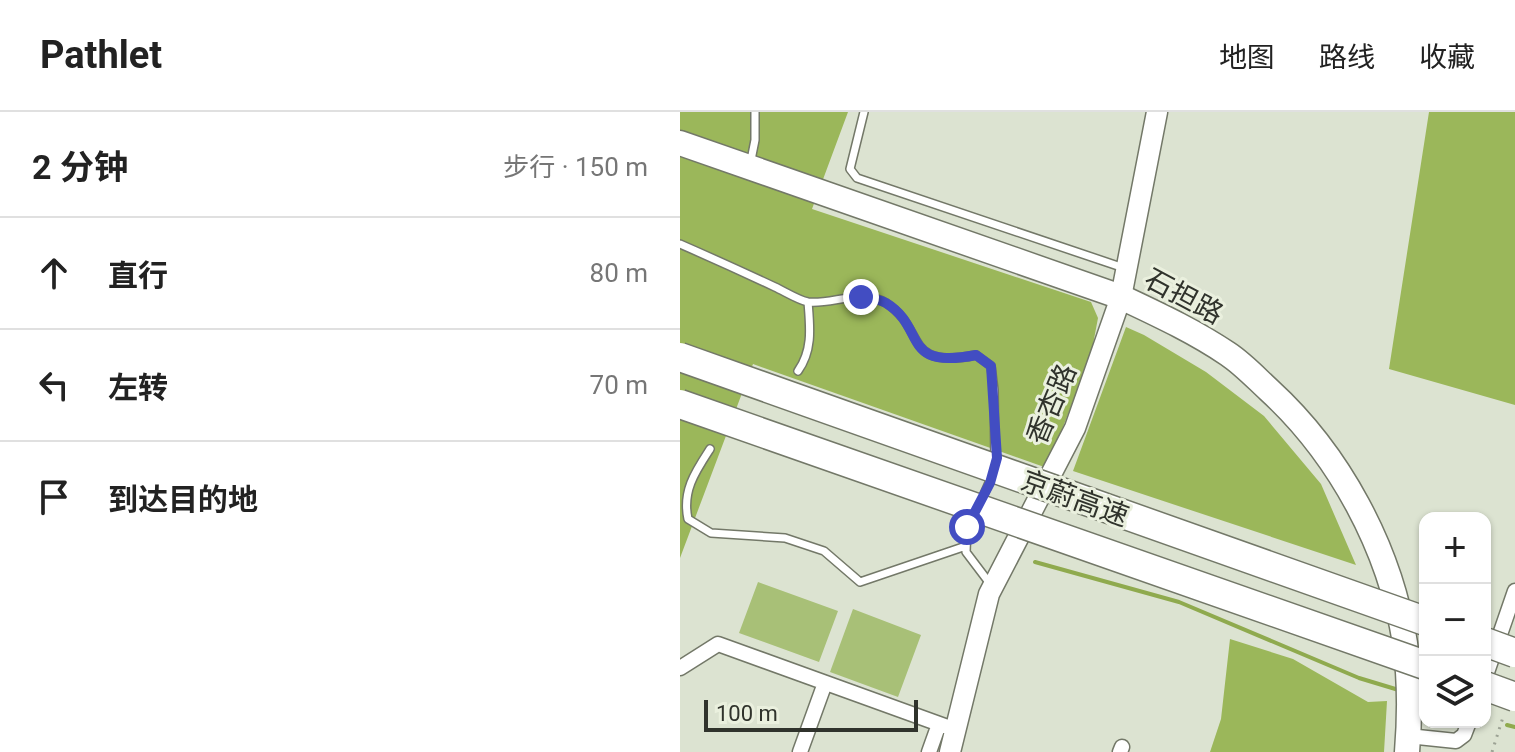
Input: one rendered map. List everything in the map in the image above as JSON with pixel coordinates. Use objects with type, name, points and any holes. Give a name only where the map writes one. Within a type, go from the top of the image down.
[{"type":"highway","name":"京蔚高速","points":[[680,357],[1419,619]]},
{"type":"highway","name":"京蔚高速","points":[[680,404],[1419,663]]},
{"type":"highway","points":[[1491,644],[1515,653]]},
{"type":"highway","points":[[1491,688],[1515,697]]},
{"type":"main road","name":"石担路","points":[[680,143],[1121,297],[1174,322],[1230,355],[1311,431],[1341,474],[1370,529],[1393,594],[1405,642],[1410,706],[1408,744]]},
{"type":"street","name":"香杏路","points":[[950,752],[947,727],[993,586],[1075,428],[1121,297],[1157,112]]},
{"type":"street","points":[[1491,661],[1515,591]]},
{"type":"street","points":[[680,668],[718,644],[947,727],[929,752]]},
{"type":"street","points":[[800,752],[825,683]]},
{"type":"street","points":[[1408,744],[1456,741],[1467,728]]},
{"type":"lane","points":[[749,167],[755,140],[755,112]]},
{"type":"lane","points":[[864,112],[850,169],[857,178],[1126,269]]},
{"type":"lane","points":[[680,244],[808,302],[861,297],[885,302],[901,318],[920,350],[939,358],[958,359],[976,355],[991,366],[997,458],[990,483],[967,527],[966,552],[993,586]]},
{"type":"lane","points":[[798,371],[806,359],[810,337],[808,302]]},
{"type":"lane","points":[[710,449],[690,481],[685,504],[688,519],[711,533],[785,538],[824,551],[860,582],[966,546]]},
{"type":"green space","points":[[680,112],[848,112],[812,209],[1091,302],[1098,318],[1091,355],[1047,468],[753,364],[680,558]]},
{"type":"green space","points":[[1429,112],[1515,112],[1515,405],[1389,369]]},
{"type":"green space","points":[[1126,327],[1206,372],[1264,416],[1321,484],[1356,565],[1073,471]]},
{"type":"green space","points":[[758,582],[838,611],[819,662],[739,633]]},
{"type":"green space","points":[[853,609],[921,635],[898,697],[830,672]]},
{"type":"green space","points":[[1230,639],[1293,659],[1368,702],[1387,701],[1384,752],[1210,752],[1221,719]]},
{"type":"waterway","points":[[1035,562],[1179,602],[1359,678],[1402,691]]},
{"type":"waterway","points":[[1507,725],[1515,727]]},
{"type":"route","points":[[861,297],[885,302],[901,318],[920,350],[939,358],[958,359],[976,355],[991,366],[997,458],[990,483],[967,527]]}]
